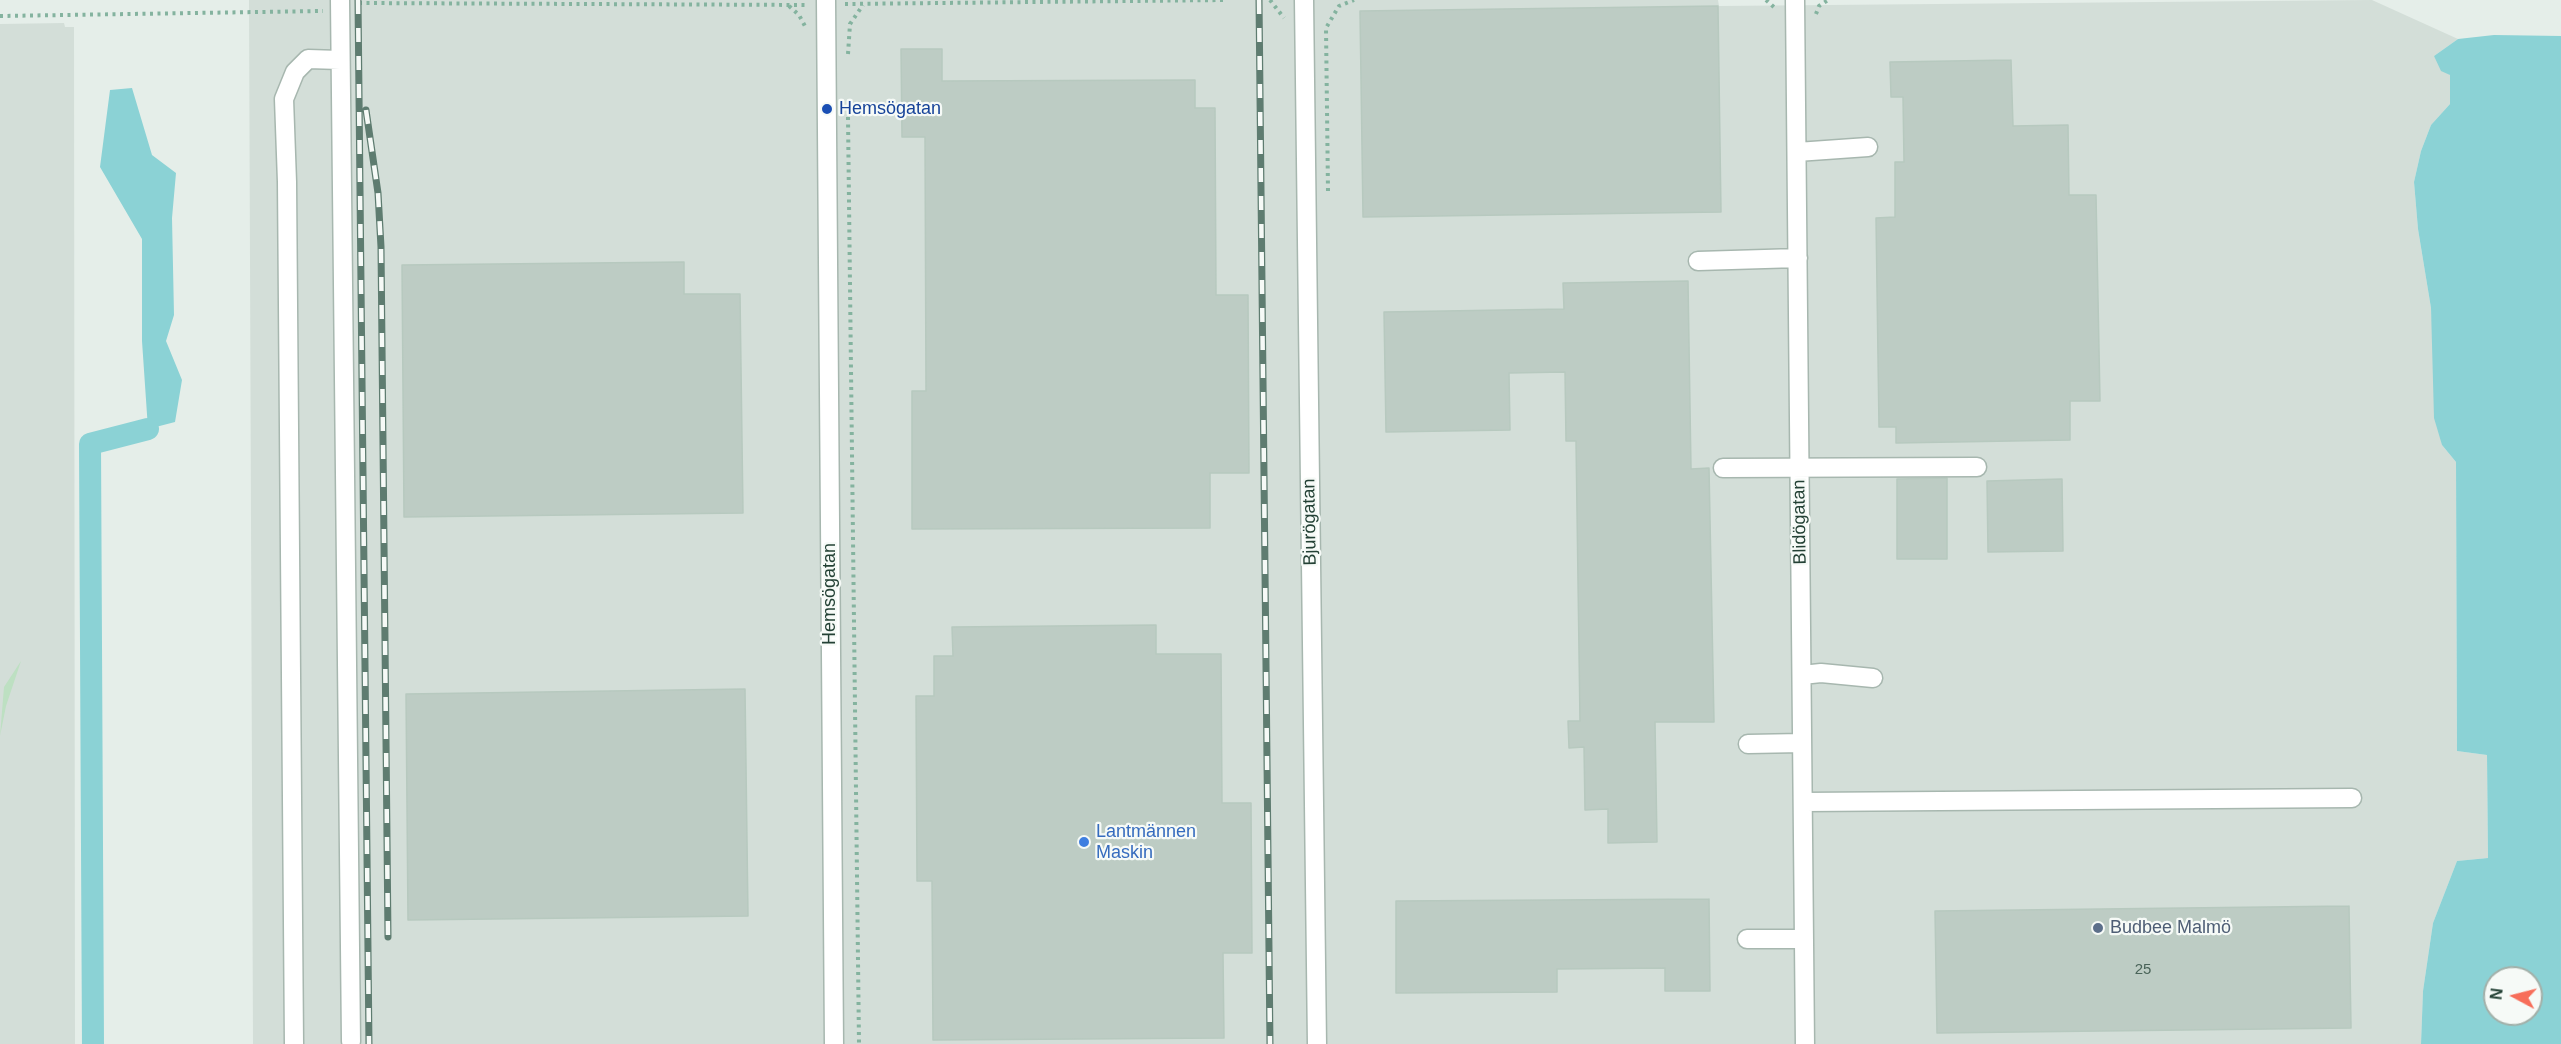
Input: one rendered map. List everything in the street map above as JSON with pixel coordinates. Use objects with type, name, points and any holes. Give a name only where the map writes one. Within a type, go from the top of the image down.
[{"type":"street","name":"Bjurögatan","points":[[1304,0],[1317,1044]]},
{"type":"street","name":"Blidögatan","points":[[1795,0],[1805,1044]]},
{"type":"street","name":"Hemsögatan","points":[[826,2],[834,1044]]},
{"type":"street","points":[[340,6],[351,1041]]},
{"type":"street","points":[[294,1044],[288,194],[284,99],[295,72],[308,59],[340,60]]},
{"type":"street","points":[[1797,152],[1868,147]]},
{"type":"street","points":[[1698,261],[1798,258]]},
{"type":"street","points":[[1724,468],[1977,467]]},
{"type":"street","points":[[1802,675],[1821,673],[1873,678]]},
{"type":"street","points":[[1749,744],[1802,743]]},
{"type":"street","points":[[1804,802],[2352,798]]},
{"type":"street","points":[[1747,939],[1804,939]]},
{"type":"path","points":[[771,0],[771,6]]},
{"type":"path","points":[[0,16],[340,6],[358,3],[771,6],[826,2],[864,4],[1225,0]]},
{"type":"path","points":[[848,54],[850,24],[864,4]]},
{"type":"path","points":[[788,5],[800,15],[806,28],[807,38]]},
{"type":"path","points":[[848,117],[859,1044]]},
{"type":"shaded area","points":[[249,0],[1718,0],[1719,6],[2372,0],[2458,39],[2434,56],[2450,75],[2450,104],[2431,125],[2421,151],[2414,182],[2418,229],[2431,308],[2442,445],[2456,462],[2457,751],[2487,755],[2488,858],[2457,861],[2433,923],[2423,991],[2421,1044],[253,1044]]},
{"type":"shaded area","points":[[64,23],[65,27],[74,27],[75,1044],[0,1044],[0,24]]},
{"type":"green space","points":[[21,661],[6,706],[0,736],[4,687]]},
{"type":"water","points":[[2494,35],[2561,36],[2561,1044],[2421,1044],[2423,991],[2433,923],[2457,861],[2488,858],[2487,755],[2457,751],[2456,462],[2442,445],[2434,418],[2431,308],[2418,229],[2414,182],[2421,151],[2431,125],[2450,104],[2450,75],[2441,71],[2434,56],[2458,39]]},
{"type":"water","points":[[132,88],[152,155],[176,173],[172,218],[174,315],[166,341],[182,380],[175,422],[148,429],[142,341],[142,239],[100,167],[110,90]]},
{"type":"building","points":[[1718,6],[1721,212],[1363,217],[1360,11]]},
{"type":"building","points":[[901,49],[942,49],[942,81],[1195,80],[1195,108],[1215,108],[1216,295],[1248,295],[1249,473],[1210,473],[1210,528],[912,529],[912,391],[926,391],[925,137],[902,137]]},
{"type":"building","points":[[2011,60],[2013,126],[2068,125],[2069,195],[2096,195],[2100,401],[2070,401],[2070,440],[1896,443],[1896,427],[1879,427],[1876,218],[1895,217],[1895,162],[1904,162],[1903,97],[1891,97],[1890,62]]},
{"type":"building","points":[[684,262],[684,294],[740,294],[743,513],[404,517],[402,265]]},
{"type":"building","points":[[1688,281],[1691,469],[1709,468],[1714,722],[1655,722],[1657,842],[1608,843],[1608,809],[1585,810],[1584,747],[1569,748],[1568,721],[1580,721],[1576,441],[1566,441],[1565,372],[1509,373],[1510,430],[1386,432],[1384,312],[1564,309],[1563,283]]},
{"type":"building","points":[[1947,478],[1947,559],[1897,559],[1897,479]]},
{"type":"building","points":[[2062,479],[2063,551],[1988,552],[1987,481]]},
{"type":"building","name":"Lantmännen Maskin","points":[[1156,625],[1156,654],[1221,654],[1222,803],[1251,803],[1252,953],[1223,953],[1224,1038],[933,1040],[932,881],[917,881],[916,696],[934,696],[934,656],[953,656],[952,627]]},
{"type":"building","points":[[745,689],[748,916],[408,920],[406,694]]},
{"type":"building","points":[[1709,899],[1710,991],[1665,991],[1665,968],[1557,969],[1557,992],[1396,993],[1396,901]]},
{"type":"building","points":[[2349,906],[2351,1028],[1937,1033],[1935,911]]},
{"type":"waterway","points":[[93,1044],[90,444],[148,429]]},
{"type":"railway","points":[[358,0],[369,1044]]},
{"type":"railway","points":[[1259,0],[1270,1044]]},
{"type":"railway","points":[[366,110],[378,193],[381,247],[388,937]]},
{"type":"place","name":"Hemsögatan","points":[[827,109]]},
{"type":"place","name":"Lantmännen Maskin","points":[[1084,842]]},
{"type":"place","name":"Budbee Malmö","points":[[2098,928]]}]
